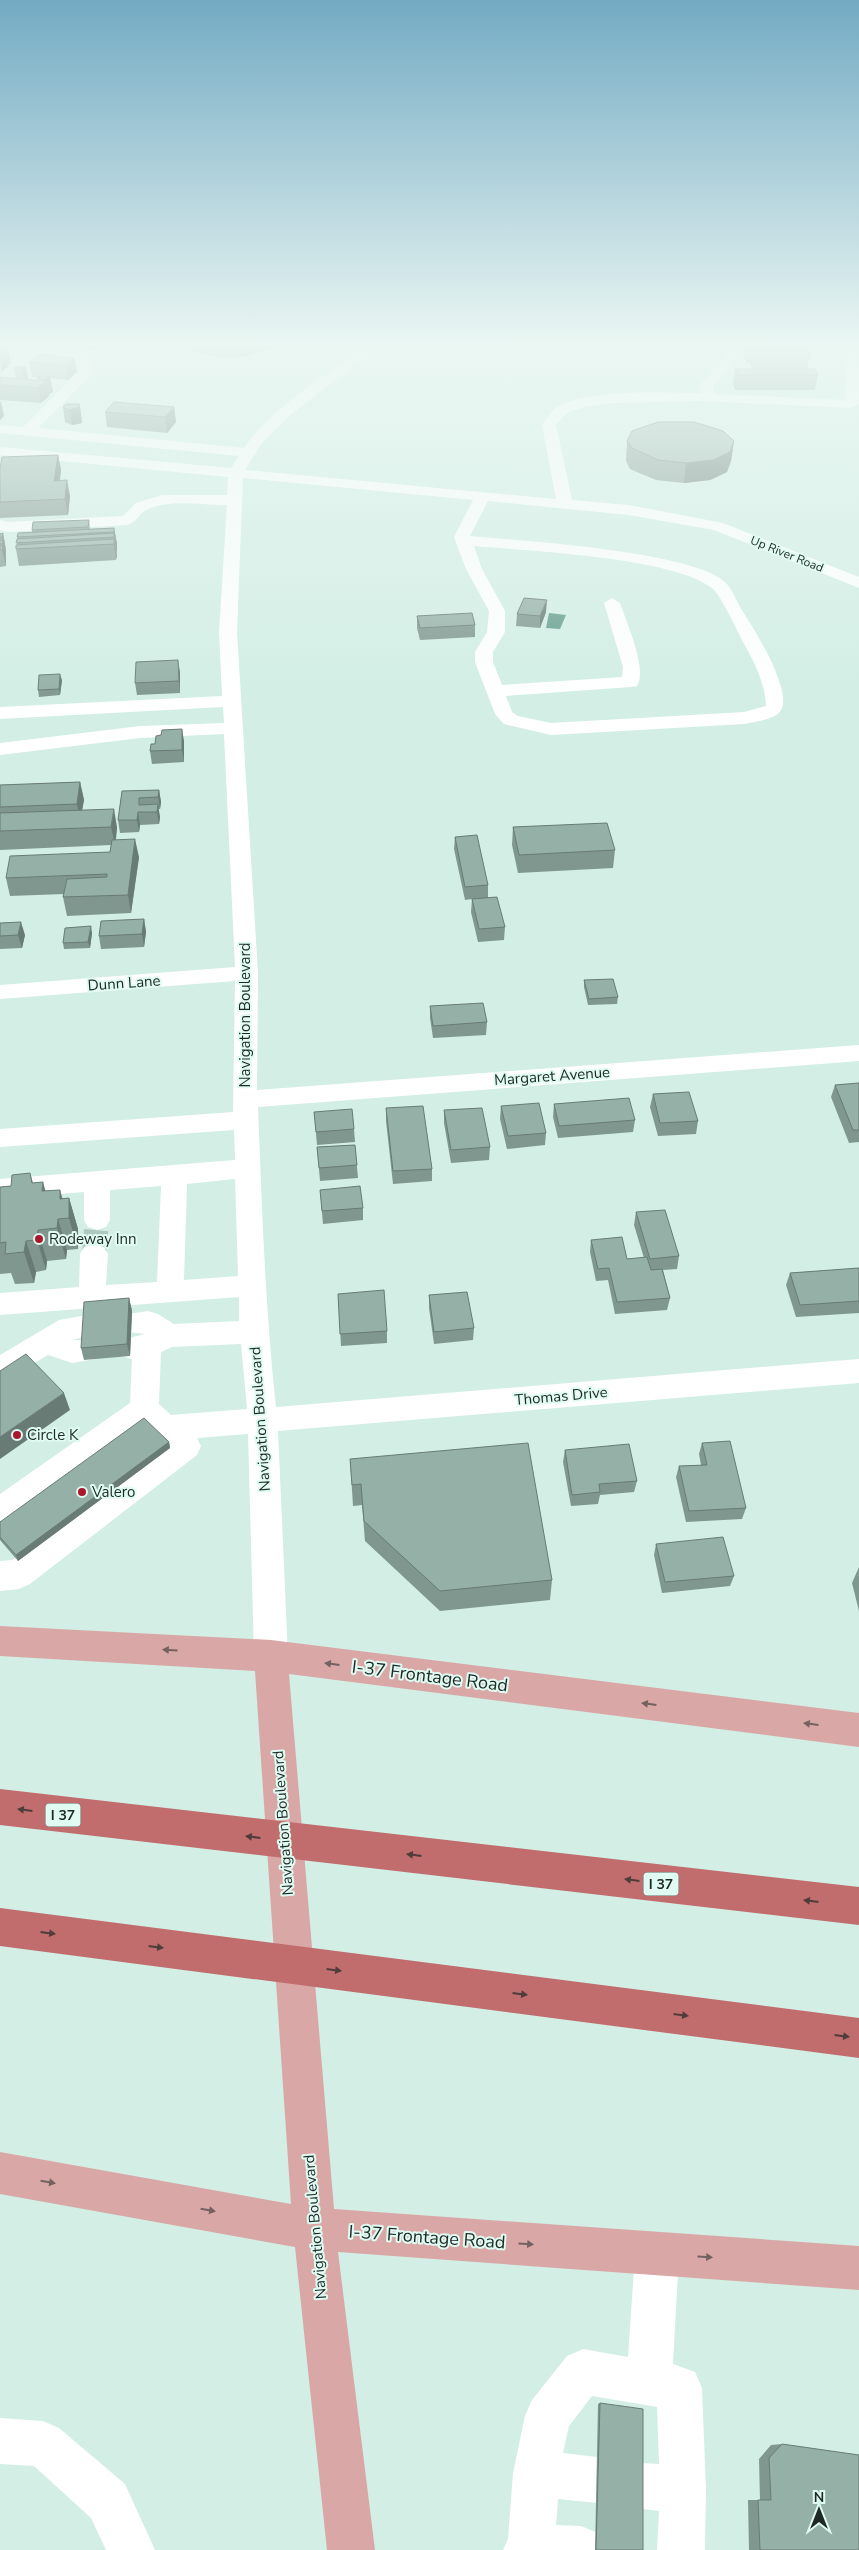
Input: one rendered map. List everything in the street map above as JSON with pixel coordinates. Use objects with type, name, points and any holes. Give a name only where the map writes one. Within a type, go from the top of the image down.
[{"type":"highway","name":"I 37","points":[[0,1808],[859,1906]]},
{"type":"highway","points":[[0,1927],[859,2038]]},
{"type":"main road","name":"I-37 Frontage Road","points":[[0,1641],[271,1656],[859,1730]]},
{"type":"main road","name":"Navigation Boulevard","points":[[271,1656],[314,2229],[351,2550]]},
{"type":"main road","name":"I-37 Frontage Road","points":[[0,2173],[314,2229],[859,2268]]},
{"type":"street","name":"Navigation Boulevard","points":[[241,466],[235,500],[228,632],[247,973],[245,1110],[247,1168],[254,1285],[254,1332],[263,1422],[271,1656]]},
{"type":"street","name":"Up River Road","points":[[264,466],[482,496],[629,510],[718,526],[859,583]]},
{"type":"street","points":[[557,466],[565,504]]},
{"type":"street","points":[[463,540],[651,560],[682,567],[710,580],[720,586],[769,676],[777,698],[775,708],[765,714],[744,718],[551,729],[538,728],[511,720],[504,714],[484,662],[484,652],[496,632],[497,612],[474,568],[463,540],[465,528],[482,496]]},
{"type":"street","points":[[0,525],[8,527],[127,520],[141,506],[162,500],[235,500]]},
{"type":"street","points":[[495,691],[631,682],[632,667],[612,602]]},
{"type":"street","points":[[0,713],[232,701]]},
{"type":"street","points":[[0,748],[140,732],[234,728]]},
{"type":"street","name":"Dunn Lane","points":[[0,992],[247,973]]},
{"type":"street","name":"Margaret Avenue","points":[[0,1138],[245,1110],[859,1054]]},
{"type":"street","points":[[0,1189],[174,1176],[247,1168]]},
{"type":"street","points":[[170,1291],[174,1176]]},
{"type":"street","points":[[97,1182],[97,1220]]},
{"type":"street","points":[[92,1297],[94,1254]]},
{"type":"street","points":[[0,1304],[254,1285]]},
{"type":"street","points":[[0,1576],[19,1574],[53,1541],[143,1474],[186,1446],[155,1418],[145,1338],[254,1332]]},
{"type":"street","points":[[0,1370],[45,1342],[72,1352],[86,1339]]},
{"type":"street","name":"Thomas Drive","points":[[155,1418],[263,1422],[859,1371]]},
{"type":"street","points":[[14,1507],[110,1442],[155,1418]]},
{"type":"street","points":[[649,2383],[657,2254]]},
{"type":"street","points":[[582,2550],[530,2549],[536,2473],[548,2416],[583,2372],[679,2388],[662,2487],[681,2550]]},
{"type":"street","points":[[0,2441],[43,2444],[108,2501],[131,2550]]},
{"type":"street","points":[[536,2473],[596,2480]]},
{"type":"shaded area","points":[[549,613],[566,615],[560,629],[546,628]]},
{"type":"building","points":[[0,466],[56,466],[54,481],[67,480],[65,499],[0,502]]},
{"type":"building","points":[[89,520],[88,527],[32,530],[33,522]]},
{"type":"building","points":[[114,528],[114,532],[17,537],[18,533]]},
{"type":"building","points":[[114,533],[114,537],[16,543],[17,539]]},
{"type":"building","points":[[114,539],[114,544],[16,549],[16,545]]},
{"type":"building","points":[[524,598],[547,600],[540,616],[517,614]]},
{"type":"building","points":[[472,613],[475,625],[420,628],[417,616]]},
{"type":"building","points":[[178,660],[179,681],[135,683],[136,662]]},
{"type":"building","points":[[60,674],[59,689],[38,690],[39,675]]},
{"type":"building","points":[[182,729],[182,750],[150,751],[151,744],[155,744],[156,736],[161,735],[162,730]]},
{"type":"building","points":[[80,782],[77,804],[0,807],[0,785]]},
{"type":"building","points":[[159,790],[158,797],[139,798],[139,805],[158,804],[157,812],[138,812],[137,820],[118,820],[122,791]]},
{"type":"building","points":[[114,809],[111,827],[0,831],[0,813]]},
{"type":"building","points":[[607,823],[615,850],[519,855],[513,827]]},
{"type":"building","points":[[477,835],[488,885],[465,887],[455,837]]},
{"type":"building","points":[[135,839],[128,895],[63,897],[67,879],[107,877],[107,874],[6,878],[10,856],[110,852],[112,840]]},
{"type":"building","points":[[497,897],[505,927],[479,929],[472,899]]},
{"type":"building","points":[[144,919],[142,934],[99,936],[101,921]]},
{"type":"building","points":[[21,922],[18,935],[0,936],[0,923]]},
{"type":"building","points":[[91,926],[88,942],[63,943],[65,928]]},
{"type":"building","points":[[613,979],[618,997],[589,999],[584,980]]},
{"type":"building","points":[[483,1003],[487,1022],[433,1026],[430,1006]]},
{"type":"building","points":[[859,1083],[859,1130],[853,1130],[835,1085]]},
{"type":"building","points":[[689,1092],[698,1121],[660,1123],[653,1094]]},
{"type":"building","points":[[629,1098],[635,1120],[559,1126],[554,1104]]},
{"type":"building","points":[[539,1103],[546,1133],[508,1136],[501,1106]]},
{"type":"building","points":[[423,1106],[432,1169],[393,1171],[386,1108]]},
{"type":"building","points":[[482,1108],[490,1147],[451,1150],[444,1110]]},
{"type":"building","points":[[352,1109],[354,1129],[316,1132],[314,1112]]},
{"type":"building","points":[[355,1145],[357,1165],[319,1168],[317,1147]]},
{"type":"building","points":[[30,1173],[32,1183],[43,1182],[42,1191],[60,1190],[60,1199],[69,1198],[69,1218],[58,1219],[57,1228],[38,1230],[37,1240],[26,1241],[24,1252],[5,1254],[6,1242],[0,1243],[0,1187],[11,1186],[12,1175]]},
{"type":"building","points":[[360,1186],[363,1208],[322,1211],[320,1190]]},
{"type":"building","points":[[665,1210],[679,1256],[650,1259],[636,1212]]},
{"type":"building","points":[[622,1237],[627,1259],[647,1257],[651,1270],[662,1269],[670,1298],[617,1302],[609,1268],[598,1269],[591,1240]]},
{"type":"building","points":[[859,1268],[859,1301],[800,1305],[790,1273]]},
{"type":"building","points":[[384,1290],[387,1331],[340,1334],[338,1294]]},
{"type":"building","points":[[467,1292],[474,1328],[434,1332],[429,1295]]},
{"type":"building","points":[[129,1298],[127,1344],[81,1348],[84,1302]]},
{"type":"building","points":[[26,1354],[64,1393],[0,1437],[0,1371]]},
{"type":"building","name":"Valero","points":[[144,1418],[169,1442],[16,1555],[0,1537],[0,1522]]},
{"type":"building","points":[[730,1441],[746,1508],[689,1511],[679,1466],[707,1465],[702,1443]]},
{"type":"building","points":[[528,1443],[552,1580],[440,1591],[364,1521],[361,1484],[352,1485],[350,1459]]},
{"type":"building","points":[[629,1444],[637,1481],[599,1484],[600,1492],[572,1495],[565,1450]]},
{"type":"building","points":[[723,1537],[734,1576],[665,1582],[656,1544]]},
{"type":"building","points":[[600,2403],[643,2409],[643,2550],[596,2550]]},
{"type":"building","points":[[782,2444],[859,2455],[859,2550],[760,2550],[758,2500],[771,2500],[769,2458]]},
{"type":"tunnel","points":[[94,1254],[97,1220]]},
{"type":"place","name":"Rodeway Inn","points":[[39,1239]]},
{"type":"place","name":"Circle K","points":[[17,1435]]},
{"type":"place","name":"Valero","points":[[82,1492]]}]
